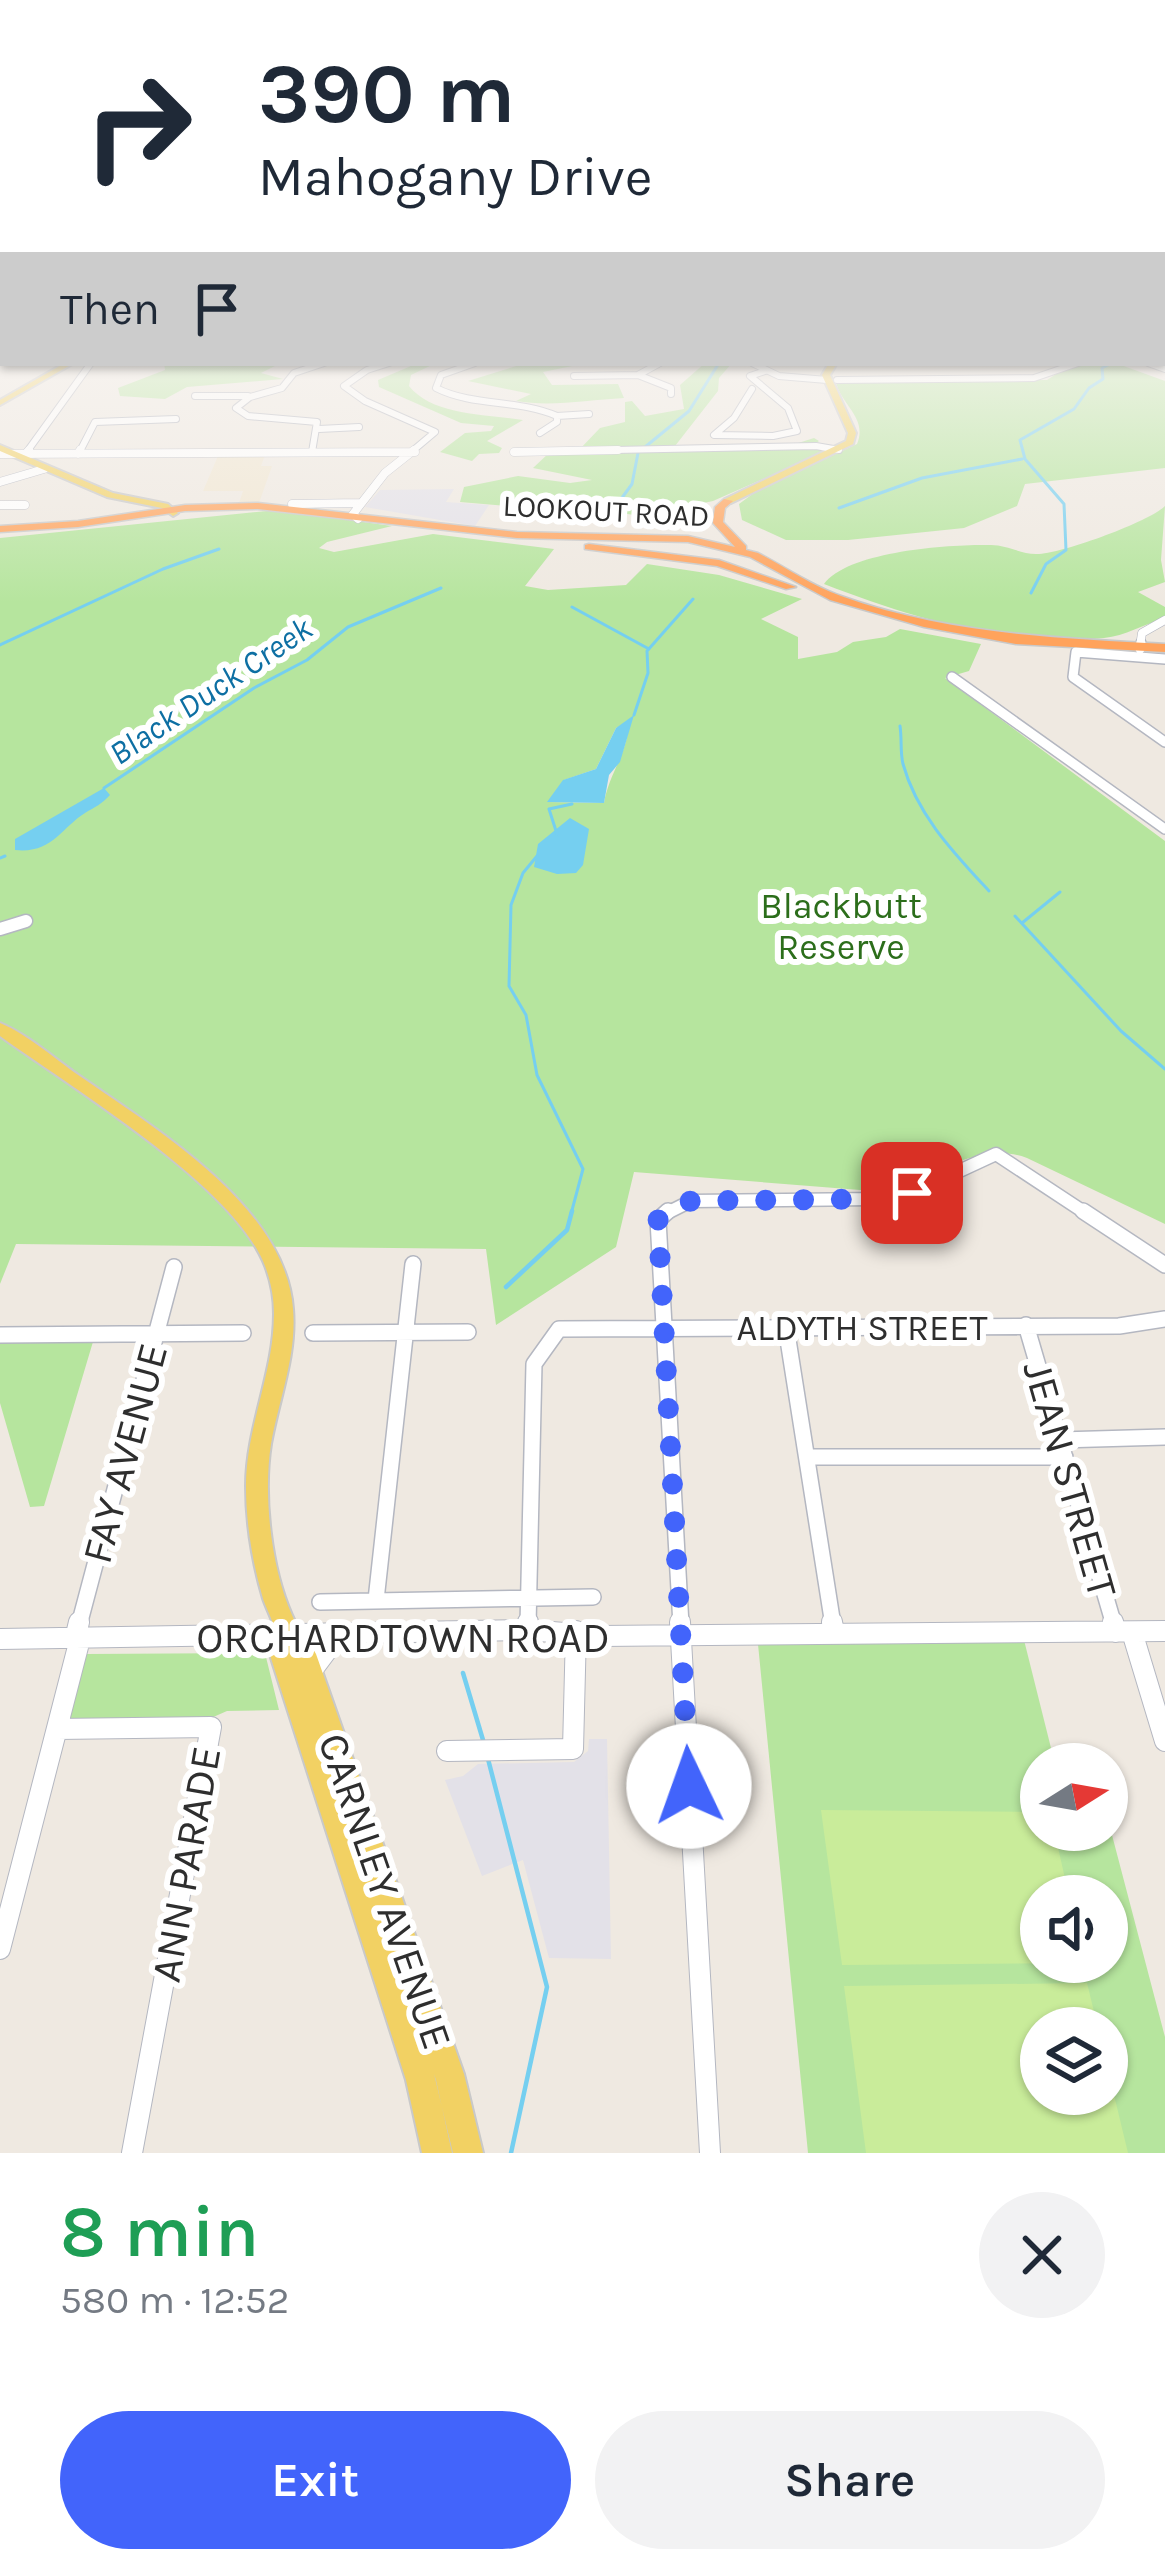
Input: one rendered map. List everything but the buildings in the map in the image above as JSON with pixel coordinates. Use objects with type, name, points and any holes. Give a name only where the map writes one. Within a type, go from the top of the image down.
[{"type":"highway","points":[[728,501],[717,515],[729,546],[749,554]]},
{"type":"highway","points":[[728,501],[724,519],[749,554]]},
{"type":"highway","points":[[728,501],[726,516],[733,527],[799,582]]},
{"type":"highway","name":"LOOKOUT ROAD","points":[[172,511],[277,506],[357,512],[739,568],[833,601],[984,635],[1102,649],[1164,640]]},
{"type":"highway","points":[[0,531],[78,524],[155,508],[172,511]]},
{"type":"highway","points":[[0,531],[83,527],[172,511]]},
{"type":"highway","name":"LOOKOUT ROAD","points":[[172,511],[357,512],[517,535],[696,540],[729,546]]},
{"type":"highway","points":[[670,556],[729,546],[787,581],[833,601]]},
{"type":"highway","name":"LOOKOUT ROAD","points":[[749,554],[833,601]]},
{"type":"main road","points":[[728,501],[850,442],[852,433],[840,401]]},
{"type":"main road","points":[[11,454],[115,497],[155,508],[203,507]]},
{"type":"main road","name":"CARNLEY AVENUE","points":[[0,1028],[211,1184],[252,1225],[272,1258],[286,1321],[257,1472],[259,1524],[271,1586],[288,1637],[304,1654],[449,2074],[468,2153]]},
{"type":"main road","name":"CARNLEY AVENUE","points":[[288,1637],[284,1659],[421,2080],[437,2153]]},
{"type":"street","points":[[11,454],[58,401]]},
{"type":"street","points":[[242,401],[239,413],[319,423],[313,452]]},
{"type":"street","points":[[357,512],[396,463],[435,432],[366,401]]},
{"type":"street","points":[[496,401],[532,406],[557,416],[589,413]]},
{"type":"street","points":[[746,401],[714,435],[787,434],[799,427],[780,401]]},
{"type":"street","points":[[541,433],[557,422],[557,416]]},
{"type":"street","points":[[78,454],[95,422],[176,418]]},
{"type":"street","points":[[319,429],[358,427]]},
{"type":"street","points":[[514,452],[817,446],[839,450]]},
{"type":"street","points":[[11,454],[415,452]]},
{"type":"street","points":[[0,482],[44,469]]},
{"type":"street","name":"LOOKOUT ROAD","points":[[292,504],[357,512]]},
{"type":"street","points":[[0,505],[25,505]]},
{"type":"street","points":[[1164,640],[1076,652],[1073,677],[1165,742]]},
{"type":"street","points":[[1144,645],[1164,640]]},
{"type":"street","points":[[952,677],[1165,829]]},
{"type":"street","points":[[0,929],[26,921]]},
{"type":"street","points":[[710,2153],[656,1232],[664,1213],[681,1203],[874,1199],[912,1193],[996,1154],[1165,1265]]},
{"type":"street","points":[[376,1600],[413,1264]]},
{"type":"street","name":"FAY AVENUE","points":[[0,1949],[174,1267]]},
{"type":"street","name":"ALDYTH STREET","points":[[529,1599],[534,1364],[559,1329],[1119,1326],[1165,1319]]},
{"type":"street","name":"JEAN STREET","points":[[1026,1325],[1062,1448],[1165,1741]]},
{"type":"street","points":[[786,1327],[834,1633]]},
{"type":"street","points":[[313,1333],[468,1332]]},
{"type":"street","points":[[0,1335],[243,1333]]},
{"type":"street","points":[[807,1456],[1062,1448],[1165,1437]]},
{"type":"street","name":"ORCHARDTOWN ROAD","points":[[320,1602],[593,1597]]},
{"type":"street","points":[[528,1630],[529,1599]]},
{"type":"street","name":"ORCHARDTOWN ROAD","points":[[0,1639],[337,1637],[528,1630],[600,1636],[1165,1631]]},
{"type":"street","points":[[447,1751],[573,1749],[576,1631]]},
{"type":"street","points":[[310,1675],[337,1637]]},
{"type":"street","name":"ANN PARADE","points":[[57,1730],[211,1727],[132,2153]]},
{"type":"shaded area","points":[[265,455],[261,466],[272,466],[259,503],[239,503],[243,491],[203,491],[218,456]]},
{"type":"shaded area","points":[[454,489],[446,502],[489,505],[475,526],[365,507],[380,490]]},
{"type":"shaded area","points":[[589,1739],[607,1739],[611,1959],[549,1958],[523,1860],[482,1876],[445,1780],[463,1776],[478,1764],[574,1762],[588,1751]]},
{"type":"green space","points":[[412,401],[523,420],[487,441],[502,448],[499,453],[479,454],[472,461],[440,452],[465,433],[491,431],[494,426],[461,423]]},
{"type":"green space","points":[[632,401],[645,416],[684,409],[683,401],[710,401],[675,446],[792,445],[814,438],[819,441],[815,444],[836,447],[713,501],[642,516],[598,510],[538,516],[518,507],[460,502],[464,487],[518,476],[570,483],[592,480],[533,468],[550,452],[578,451],[600,428],[625,422],[625,402]]},
{"type":"green space","points":[[845,401],[1165,401],[1165,468],[1025,484],[1017,506],[964,528],[848,540],[786,540],[742,520],[739,504],[758,490],[857,444],[857,419]]},
{"type":"green space","points":[[1165,506],[1161,560],[1165,582],[1138,592],[1165,607],[1165,618],[1112,637],[1068,640],[996,634],[891,608],[824,584],[854,564],[926,548],[991,545],[1047,553],[1123,528]]},
{"type":"green space","name":"Blackbutt Reserve","points":[[277,510],[392,526],[319,548],[334,552],[433,534],[554,549],[525,586],[548,590],[626,585],[647,564],[719,575],[802,599],[761,619],[798,637],[798,659],[837,652],[853,642],[886,637],[900,629],[981,644],[969,671],[945,678],[1165,841],[1165,1224],[1027,1158],[1008,1154],[970,1158],[873,1191],[634,1172],[616,1247],[496,1325],[486,1249],[16,1244],[0,1284],[0,538]],"holes":[[[629,722],[604,803],[548,802],[564,780],[596,769],[616,728]]]},
{"type":"green space","points":[[0,1335],[95,1335],[44,1506],[30,1507],[0,1403]]},
{"type":"green space","points":[[1022,1632],[1050,1743],[1020,1743],[1020,1851],[1116,1851],[1122,1875],[1020,1875],[1020,1983],[1128,1983],[1128,1896],[1165,2037],[1165,2153],[808,2153],[757,1634]]},
{"type":"green space","points":[[265,1653],[279,1710],[227,1711],[211,1718],[68,1720],[86,1654]]},
{"type":"green space","points":[[821,1810],[1020,1812],[1020,1851],[1059,1851],[1064,1875],[1020,1875],[1020,1964],[842,1965]]},
{"type":"green space","points":[[1087,1983],[1093,2007],[1020,2007],[1020,2115],[1119,2115],[1128,2153],[866,2153],[844,1986]]},
{"type":"water","points":[[634,715],[620,762],[609,775],[604,803],[547,802],[563,780],[596,769],[616,728]]},
{"type":"water","points":[[104,788],[110,795],[55,839],[38,848],[15,850],[15,839]]},
{"type":"water","points":[[570,818],[589,829],[583,865],[576,873],[557,874],[534,867],[538,844]]},
{"type":"waterway","points":[[645,447],[695,401]]},
{"type":"waterway","points":[[1031,593],[1046,564],[1066,550],[1064,504],[1025,459],[1020,440],[1079,401]]},
{"type":"waterway","points":[[616,506],[632,484],[638,453]]},
{"type":"waterway","points":[[839,508],[922,478],[1022,459]]},
{"type":"waterway","points":[[0,645],[163,569],[219,549]]},
{"type":"waterway","name":"Black Duck Creek","points":[[104,788],[254,688],[307,660],[348,627],[441,588]]},
{"type":"waterway","points":[[649,649],[693,599]]},
{"type":"waterway","points":[[572,607],[649,649]]},
{"type":"waterway","points":[[634,715],[648,673],[649,649]]},
{"type":"waterway","points":[[900,726],[903,764],[917,800],[989,891]]},
{"type":"waterway","points":[[557,834],[549,809],[572,804]]},
{"type":"waterway","name":"Black Duck Creek","points":[[0,858],[5,856]]},
{"type":"waterway","points":[[537,856],[523,873],[511,905],[509,986],[526,1015],[537,1075],[583,1169],[571,1214]]},
{"type":"waterway","points":[[1022,923],[1060,892]]},
{"type":"waterway","points":[[1015,916],[1121,1031],[1165,1069]]},
{"type":"waterway","points":[[506,1287],[567,1230],[572,1211]]},
{"type":"waterway","points":[[463,1673],[483,1740]]},
{"type":"waterway","points":[[488,1759],[547,1987],[511,2153]]},
{"type":"route","points":[[689,1786],[658,1220],[673,1207],[691,1201],[874,1199],[912,1193]]}]
